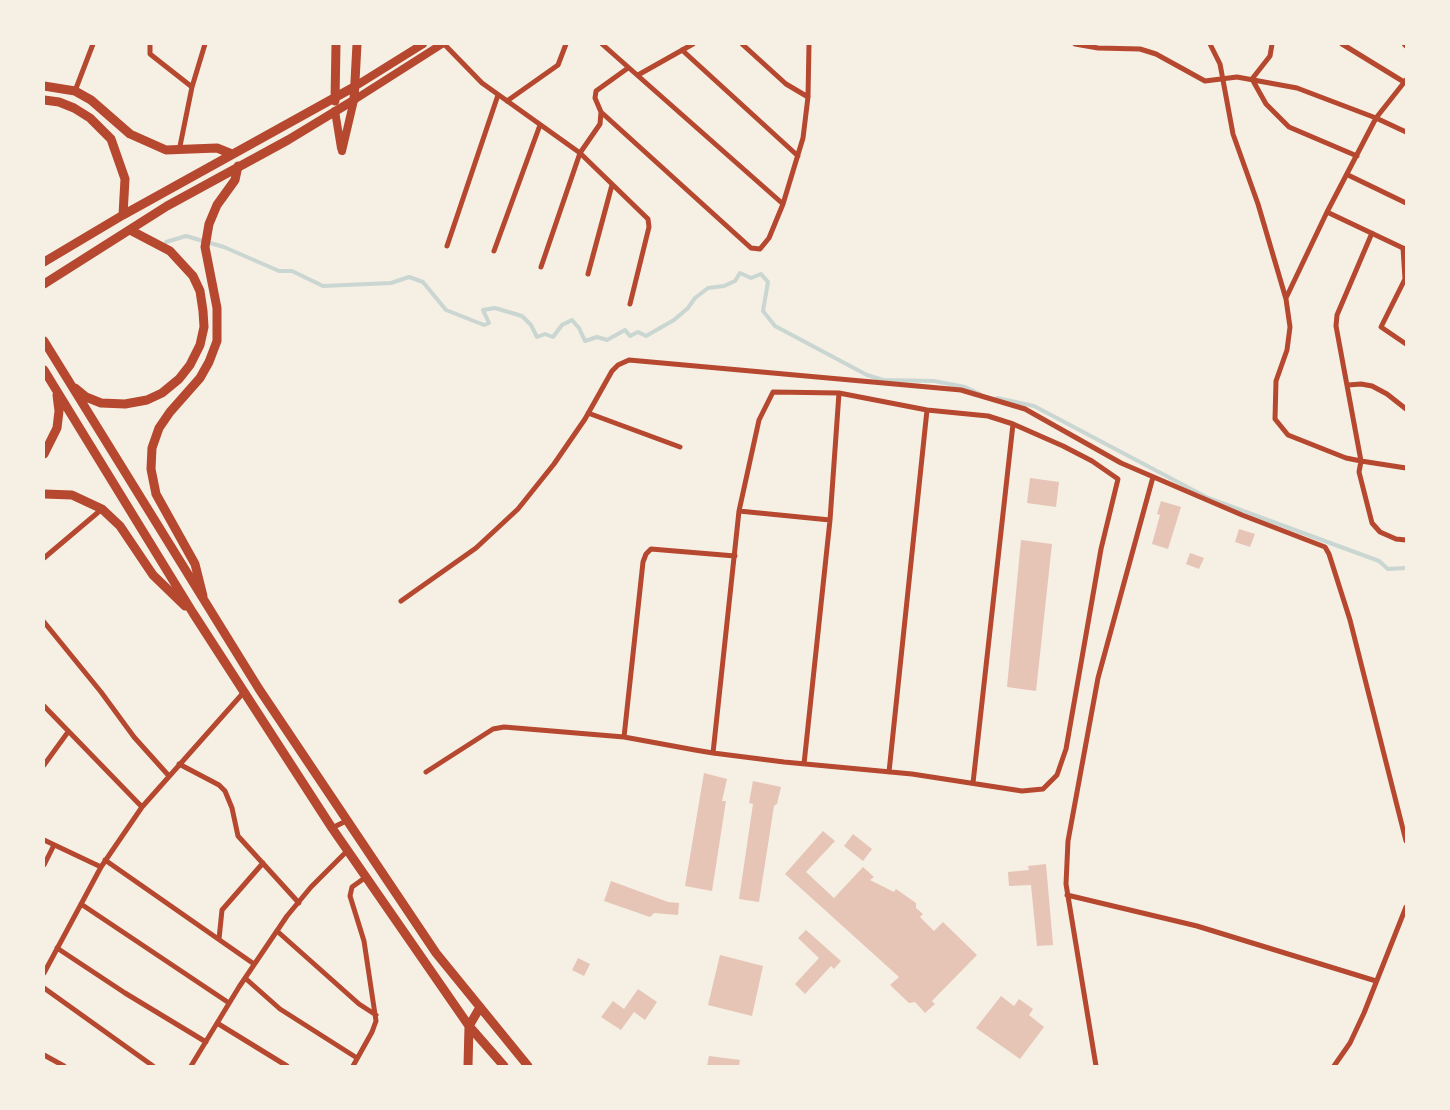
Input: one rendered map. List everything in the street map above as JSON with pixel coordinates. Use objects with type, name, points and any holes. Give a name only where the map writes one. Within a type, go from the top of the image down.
[{"type":"main road","points":[[336,44],[334,98],[342,150],[354,100],[356,44]]},
{"type":"main road","points":[[44,262],[123,215],[354,87],[423,44]]},
{"type":"main road","points":[[44,284],[238,166],[288,140],[443,44]]},
{"type":"main road","points":[[44,86],[75,92],[96,103],[130,134],[166,150],[179,151],[217,148],[232,154]]},
{"type":"main road","points":[[44,100],[59,102],[74,108],[96,123],[111,139],[125,179],[123,215]]},
{"type":"main road","points":[[204,603],[191,556],[156,494],[151,462],[152,448],[159,428],[170,412],[200,378],[217,341],[218,308],[205,247],[209,224],[217,206],[235,180],[238,166]]},
{"type":"main road","points":[[70,385],[101,403],[125,404],[147,400],[162,393],[179,379],[190,365],[200,345],[204,327],[204,311],[200,291],[193,276],[170,251],[130,230]]},
{"type":"main road","points":[[44,341],[204,603],[346,821],[432,947],[479,1009],[528,1066]]},
{"type":"main road","points":[[44,370],[193,613],[332,828],[469,1026],[504,1066]]},
{"type":"main road","points":[[44,454],[57,428],[59,412],[56,390]]},
{"type":"main road","points":[[44,494],[72,495],[102,509],[120,526],[153,575],[193,613]]},
{"type":"main road","points":[[468,1066],[469,1026],[479,1009]]},
{"type":"street","points":[[75,92],[93,44]]},
{"type":"street","points":[[150,44],[150,54],[192,87]]},
{"type":"street","points":[[179,151],[192,87],[205,44]]},
{"type":"street","points":[[443,44],[467,70],[498,95],[580,153],[650,224],[630,304]]},
{"type":"street","points":[[507,101],[558,65],[566,44]]},
{"type":"street","points":[[602,44],[783,204]]},
{"type":"street","points":[[638,75],[693,44]]},
{"type":"street","points":[[742,44],[786,84],[808,97]]},
{"type":"street","points":[[628,68],[596,91],[595,98],[601,112],[751,248],[760,248],[769,238],[783,204],[803,138],[808,97],[809,44]]},
{"type":"street","points":[[1075,44],[1098,48],[1140,49],[1156,54],[1201,80],[1223,80],[1237,77],[1297,88],[1376,118],[1406,132]]},
{"type":"street","points":[[1210,44],[1220,64],[1233,134],[1258,204],[1286,299],[1290,327],[1287,350],[1276,380],[1275,419],[1282,431],[1288,435],[1346,458],[1406,468]]},
{"type":"street","points":[[1252,79],[1270,56],[1272,44]]},
{"type":"street","points":[[1286,299],[1326,212],[1348,175],[1376,118],[1405,81],[1342,44]]},
{"type":"street","points":[[682,50],[798,156]]},
{"type":"street","points":[[1252,79],[1266,104],[1289,127],[1356,156]]},
{"type":"street","points":[[447,246],[498,95]]},
{"type":"street","points":[[541,267],[580,153],[600,124],[601,112]]},
{"type":"street","points":[[494,251],[540,124]]},
{"type":"street","points":[[1348,175],[1406,203]]},
{"type":"street","points":[[588,274],[612,185]]},
{"type":"street","points":[[1326,212],[1405,249],[1404,290],[1381,327],[1406,344]]},
{"type":"street","points":[[1372,233],[1337,315],[1336,326],[1361,461],[1360,480],[1372,523],[1380,532],[1396,539],[1406,540]]},
{"type":"street","points":[[401,601],[495,533],[518,509],[554,464],[588,413],[612,371],[618,365],[629,360],[961,390],[1025,408],[1122,463],[1325,547],[1329,554],[1350,620],[1406,841]]},
{"type":"street","points":[[1348,386],[1361,384],[1372,386],[1387,394],[1406,409]]},
{"type":"street","points":[[426,772],[493,729],[504,728],[624,737],[713,753],[889,772],[1022,791],[1043,789],[1051,783],[1062,763],[1101,550],[1118,479],[1092,461],[1013,424],[988,416],[927,410],[840,393],[773,392],[760,420],[740,511],[713,753]]},
{"type":"street","points":[[804,764],[830,520],[840,393]]},
{"type":"street","points":[[889,772],[927,410]]},
{"type":"street","points":[[588,413],[680,447]]},
{"type":"street","points":[[973,784],[1013,424]]},
{"type":"street","points":[[1096,1066],[1067,895],[1068,841],[1098,678],[1153,477]]},
{"type":"street","points":[[44,558],[102,509]]},
{"type":"street","points":[[740,511],[830,520]]},
{"type":"street","points":[[624,737],[643,562],[646,554],[651,549],[735,556]]},
{"type":"street","points":[[44,622],[101,692],[134,737],[169,776]]},
{"type":"street","points":[[44,973],[105,860],[142,808],[244,692]]},
{"type":"street","points":[[44,706],[142,808]]},
{"type":"street","points":[[44,765],[68,732]]},
{"type":"street","points":[[180,764],[219,784],[225,790],[232,808],[238,836],[299,903]]},
{"type":"street","points":[[332,828],[346,821]]},
{"type":"street","points":[[44,840],[101,867]]},
{"type":"street","points":[[44,865],[54,845]]},
{"type":"street","points":[[191,1066],[245,978],[277,932],[299,903],[347,850]]},
{"type":"street","points":[[105,860],[254,964]]},
{"type":"street","points":[[219,940],[222,910],[263,863]]},
{"type":"street","points":[[352,1066],[372,1032],[376,1015],[364,942],[350,896],[352,887],[366,877]]},
{"type":"street","points":[[1067,895],[1197,926],[1376,981]]},
{"type":"street","points":[[81,904],[229,1003]]},
{"type":"street","points":[[1335,1066],[1350,1043],[1406,907]]},
{"type":"street","points":[[277,932],[359,1004],[376,1015]]},
{"type":"street","points":[[57,948],[125,993],[206,1042]]},
{"type":"street","points":[[245,978],[280,1009],[357,1058]]},
{"type":"street","points":[[44,988],[153,1066]]},
{"type":"street","points":[[217,1023],[286,1066]]},
{"type":"street","points":[[44,1055],[64,1066]]},
{"type":"building","points":[[1030,478],[1059,482],[1056,507],[1027,503]]},
{"type":"building","points":[[1161,501],[1181,507],[1168,549],[1152,544],[1160,515],[1157,514]]},
{"type":"building","points":[[1239,529],[1255,534],[1250,547],[1235,542]]},
{"type":"building","points":[[1021,540],[1052,544],[1036,691],[1007,687]]},
{"type":"building","points":[[1190,553],[1204,558],[1199,569],[1186,564]]},
{"type":"building","points":[[704,773],[727,779],[722,801],[726,801],[712,891],[685,886]]},
{"type":"building","points":[[753,781],[781,787],[777,804],[774,806],[759,902],[739,899],[753,804],[749,803]]},
{"type":"building","points":[[823,831],[835,841],[806,872],[834,898],[863,867],[874,877],[870,880],[894,892],[896,889],[916,903],[916,908],[923,914],[920,917],[934,931],[943,922],[977,955],[932,1001],[935,1004],[925,1013],[915,1002],[909,1003],[890,985],[899,977],[785,874]]},
{"type":"building","points":[[853,834],[872,849],[863,861],[844,846]]},
{"type":"building","points":[[1046,864],[1053,945],[1037,946],[1031,885],[1009,886],[1008,872],[1029,870],[1028,866]]},
{"type":"building","points":[[611,881],[668,902],[679,903],[678,915],[654,913],[650,917],[604,901]]},
{"type":"building","points":[[806,930],[841,961],[834,969],[831,966],[805,994],[795,984],[819,958],[798,938]]},
{"type":"building","points":[[720,955],[763,966],[752,1016],[708,1005]]},
{"type":"building","points":[[578,958],[590,964],[584,976],[572,970]]},
{"type":"building","points":[[638,989],[657,1002],[645,1020],[634,1012],[621,1030],[601,1017],[613,1001],[624,1009]]},
{"type":"building","points":[[1001,996],[1014,1006],[1019,999],[1033,1009],[1029,1015],[1044,1027],[1020,1059],[976,1028]]},
{"type":"building","points":[[709,1056],[740,1060],[739,1066],[707,1066]]},
{"type":"waterway","points":[[166,242],[186,236],[224,247],[279,271],[292,271],[323,286],[391,283],[409,277],[423,282],[446,310],[484,325],[489,323],[483,310],[495,308],[522,316],[531,325],[537,337],[545,334],[553,337],[562,325],[572,320],[579,328],[585,341],[597,337],[607,340],[625,330],[630,336],[638,332],[646,336],[674,320],[688,308],[695,298],[708,288],[724,286],[735,281],[740,273],[751,278],[761,274],[768,282],[763,311],[775,326],[867,375],[883,380],[934,381],[965,387],[980,394]]},
{"type":"waterway","points":[[997,398],[1034,406],[1208,498],[1379,561],[1388,569],[1406,568]]}]
